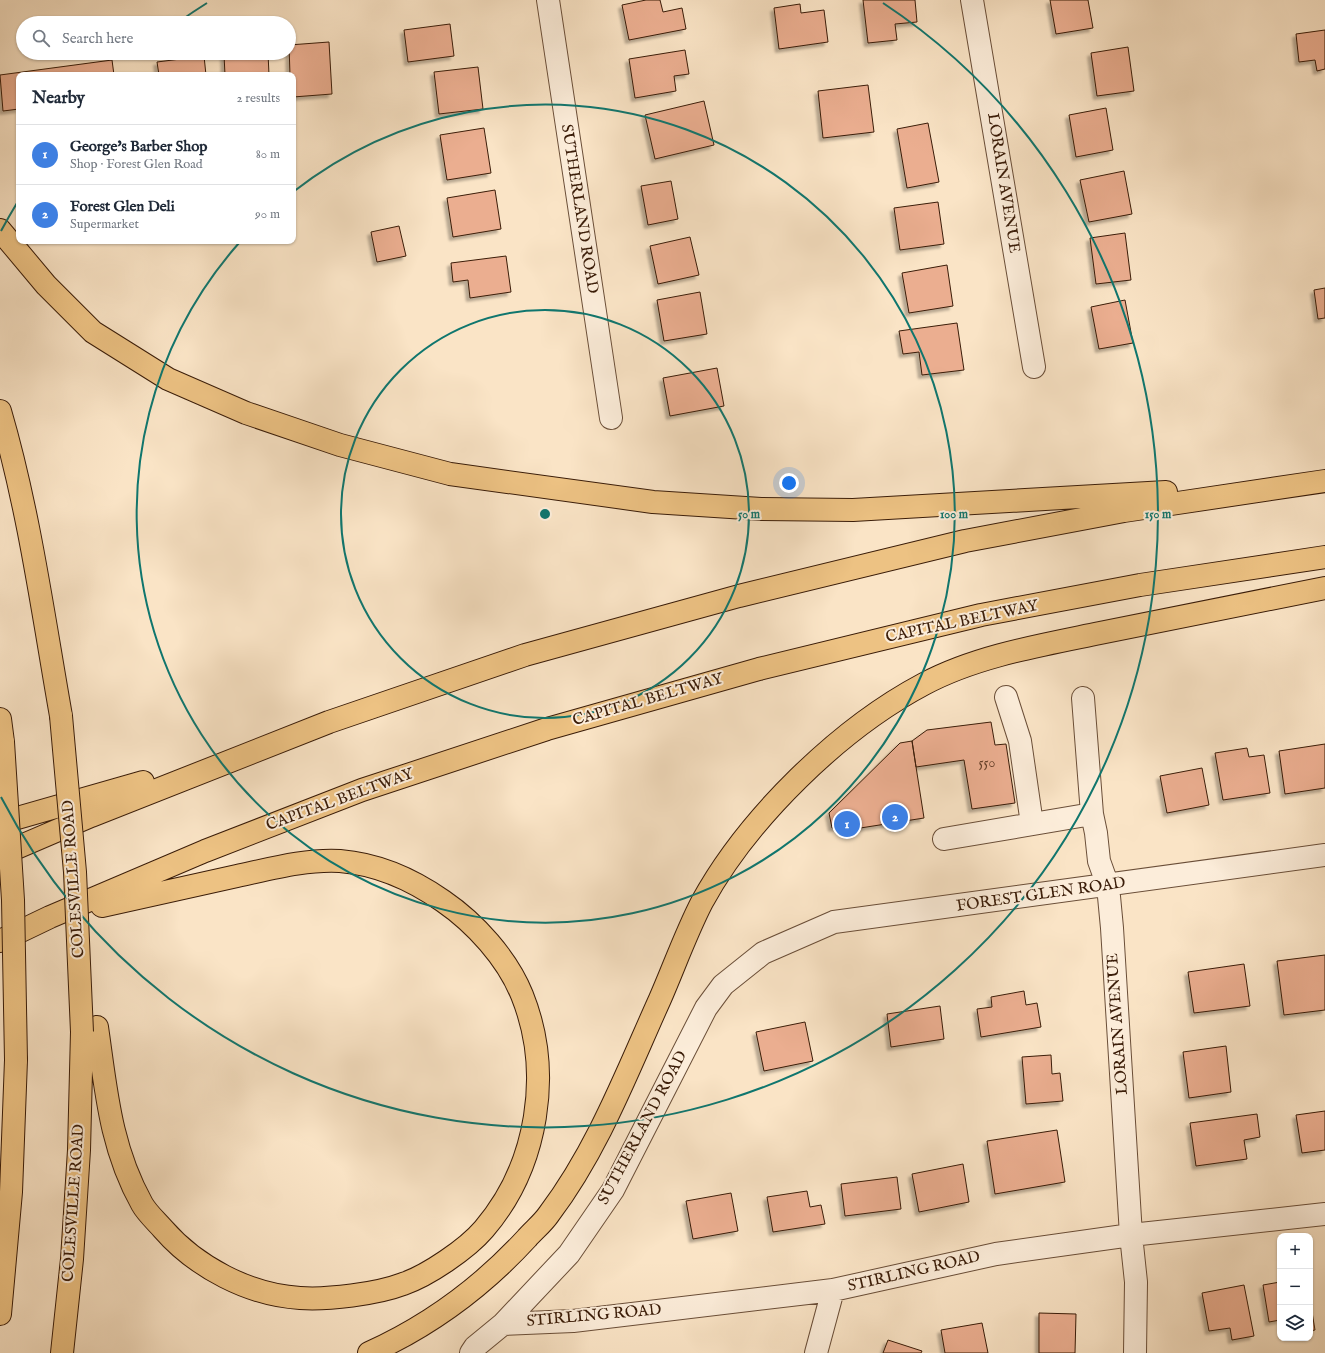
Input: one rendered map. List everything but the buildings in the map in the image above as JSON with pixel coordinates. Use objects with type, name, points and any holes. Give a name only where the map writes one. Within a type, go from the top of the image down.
[{"type":"highway","points":[[0,230],[46,285],[93,332],[168,379],[246,413],[340,445],[450,474],[653,502],[761,509],[853,510],[1301,485]]},
{"type":"highway","name":"COLESVILLE ROAD","points":[[0,411],[8,438],[36,569],[61,716],[90,1030],[79,1150],[72,1259],[62,1353]]},
{"type":"highway","points":[[0,823],[139,783],[329,722],[525,655],[739,596],[965,541],[1124,511],[1325,481]]},
{"type":"highway","name":"CAPITAL BELTWAY","points":[[0,941],[50,917],[205,851],[362,790],[578,720],[759,669],[981,615],[1140,585],[1325,557]]},
{"type":"highway","points":[[369,1353],[401,1339],[452,1307],[502,1266],[548,1215],[585,1158],[613,1104],[702,903],[736,849],[772,806],[826,752],[877,713],[925,683],[983,660],[1053,643],[1325,588]]},
{"type":"highway","points":[[0,719],[13,900],[16,1060],[11,1192],[0,1314]]},
{"type":"highway","points":[[0,855],[91,816],[329,722]]},
{"type":"highway","points":[[50,917],[290,864],[340,861],[385,870],[417,884],[460,912],[491,944],[496,950],[521,994],[534,1037],[538,1081],[533,1135],[511,1192],[483,1231],[446,1261],[404,1284],[356,1295],[300,1298],[258,1290],[213,1271],[176,1244],[143,1207],[120,1159],[90,1030]]},
{"type":"street","name":"SUTHERLAND ROAD","points":[[548,0],[611,418]]},
{"type":"street","name":"LORAIN AVENUE","points":[[972,0],[1034,367]]},
{"type":"street","points":[[1006,697],[1020,741],[1032,824]]},
{"type":"street","name":"LORAIN AVENUE","points":[[1083,698],[1092,814],[1096,832],[1099,861],[1108,886],[1131,1235],[1136,1282],[1135,1353]]},
{"type":"street","points":[[944,839],[1092,814]]},
{"type":"street","name":"FOREST GLEN ROAD","points":[[763,953],[834,922],[1108,886],[1325,855]]},
{"type":"street","name":"SUTHERLAND ROAD","points":[[471,1353],[475,1347],[503,1324],[569,1254],[613,1190],[706,1008],[723,985],[763,953]]},
{"type":"street","name":"STIRLING ROAD","points":[[503,1324],[574,1321],[833,1290],[996,1254],[1131,1235],[1325,1214]]},
{"type":"street","points":[[816,1353],[833,1290]]},
{"type":"place","name":"Forest Glen Deli","points":[[895,817]]},
{"type":"place","name":"George's Barber Shop","points":[[847,824]]}]
